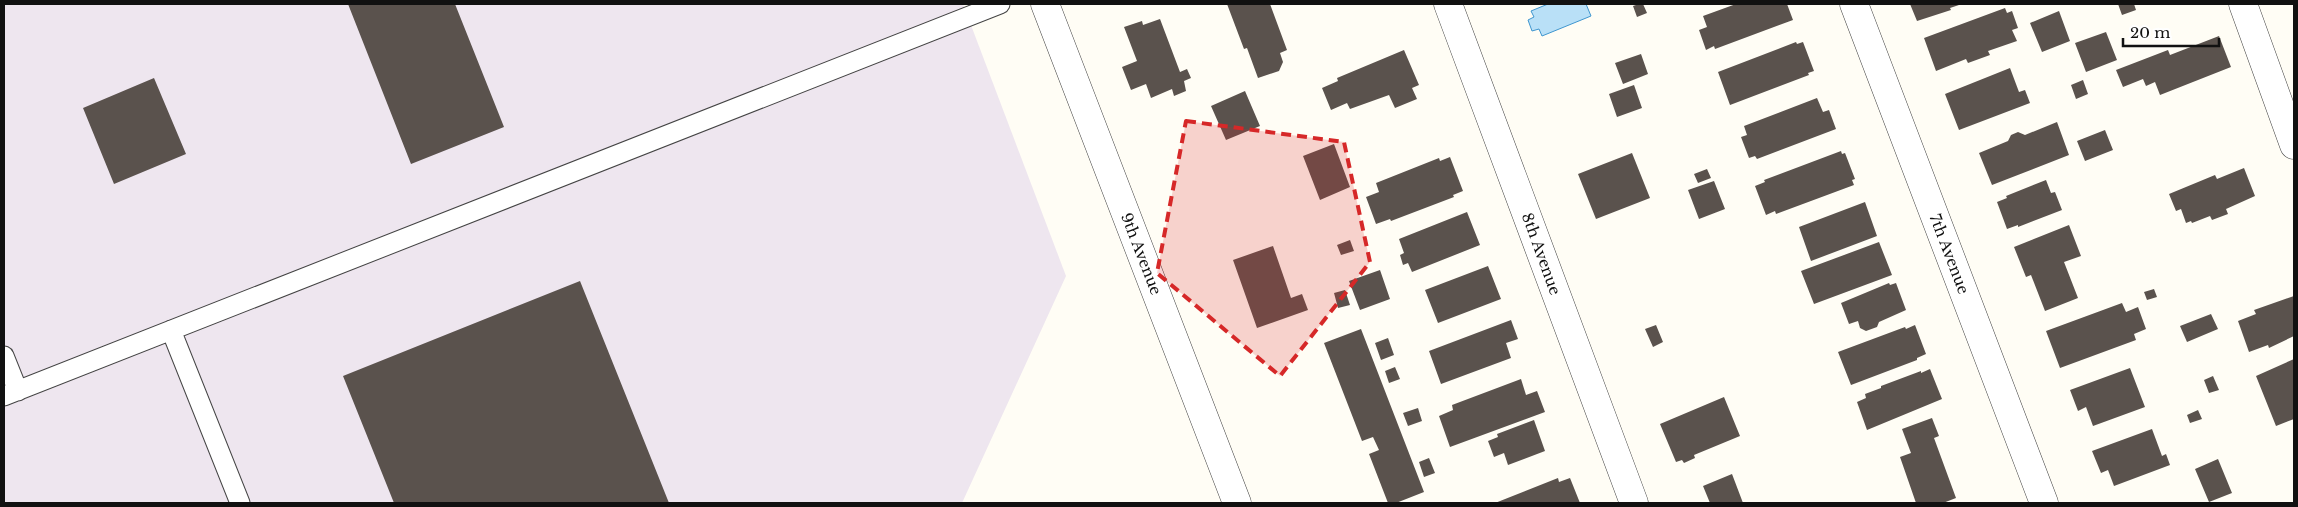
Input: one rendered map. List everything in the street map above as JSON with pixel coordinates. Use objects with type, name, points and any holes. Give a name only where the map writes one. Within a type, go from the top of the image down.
[{"type":"street","name":"9th Avenue","points":[[1045,4],[1237,503]]},
{"type":"street","name":"8th Avenue","points":[[1448,4],[1634,503]]},
{"type":"street","name":"7th Avenue","points":[[1854,4],[2044,503]]},
{"type":"street","points":[[2243,4],[2294,144]]},
{"type":"lane","points":[[4,356],[11,393],[1000,4]]},
{"type":"lane","points":[[172,330],[240,503]]},
{"type":"highlighted area","points":[[1186,121],[1344,142],[1370,262],[1280,376],[1157,273]]},
{"type":"shaded area","points":[[4,4],[963,4],[1066,276],[962,503],[4,503]]},
{"type":"water","points":[[1548,4],[1586,4],[1591,16],[1542,36],[1539,29],[1532,31],[1528,20],[1534,17],[1531,11]]},
{"type":"building","points":[[348,4],[455,4],[504,127],[411,164]]},
{"type":"building","points":[[1227,4],[1270,4],[1287,50],[1280,53],[1283,62],[1279,71],[1258,78],[1247,48],[1244,49]]},
{"type":"building","points":[[1643,4],[1647,13],[1637,17],[1633,6]]},
{"type":"building","points":[[1736,4],[1787,4],[1793,20],[1715,49],[1714,46],[1706,50],[1699,30],[1707,27],[1703,16]]},
{"type":"building","points":[[1910,4],[1962,4],[1950,8],[1951,10],[1917,21]]},
{"type":"building","points":[[2118,4],[2134,4],[2136,10],[2122,15]]},
{"type":"building","points":[[2005,8],[2007,13],[2012,11],[2018,28],[2012,30],[2017,41],[1988,51],[1990,55],[1968,63],[1966,59],[1936,71],[1924,38]]},
{"type":"building","points":[[2059,11],[2070,41],[2042,52],[2030,23]]},
{"type":"building","points":[[1160,19],[1180,72],[1187,69],[1191,78],[1184,81],[1186,91],[1174,96],[1172,89],[1151,98],[1146,84],[1131,90],[1122,67],[1137,61],[1124,27],[1142,21],[1143,25]]},
{"type":"building","points":[[2106,32],[2117,60],[2086,72],[2075,43]]},
{"type":"building","points":[[2219,36],[2231,67],[2160,95],[2155,82],[2146,86],[2143,79],[2123,87],[2116,70],[2168,50],[2170,55]]},
{"type":"building","points":[[1796,42],[1797,44],[1803,42],[1814,71],[1808,73],[1809,75],[1730,105],[1718,72]]},
{"type":"building","points":[[1404,50],[1419,85],[1412,88],[1417,99],[1395,108],[1389,95],[1350,109],[1347,103],[1331,110],[1322,88],[1338,81],[1337,78]]},
{"type":"building","points":[[1641,54],[1648,74],[1623,84],[1615,63]]},
{"type":"building","points":[[2010,68],[2019,92],[2025,90],[2030,103],[1959,130],[1945,94]]},
{"type":"building","points":[[154,78],[186,154],[114,184],[83,108]]},
{"type":"building","points":[[2083,80],[2088,94],[2076,99],[2071,85]]},
{"type":"building","points":[[1634,85],[1642,108],[1617,117],[1609,94]]},
{"type":"building","points":[[1245,91],[1260,126],[1226,140],[1211,106]]},
{"type":"building","points":[[1817,98],[1823,112],[1829,110],[1836,129],[1757,159],[1755,156],[1749,158],[1741,137],[1747,135],[1744,126]]},
{"type":"building","points":[[2057,122],[2069,155],[1992,185],[1979,153],[2008,141],[2011,135],[2018,132],[2025,135]]},
{"type":"building","points":[[2105,130],[2113,150],[2085,161],[2077,141]]},
{"type":"building","points":[[1334,144],[1350,187],[1320,200],[1303,156]]},
{"type":"building","points":[[1841,151],[1842,154],[1845,153],[1855,179],[1852,180],[1854,185],[1776,214],[1775,211],[1766,215],[1755,186],[1765,182],[1764,180]]},
{"type":"building","points":[[1632,153],[1650,198],[1596,219],[1578,174]]},
{"type":"building","points":[[1450,157],[1463,191],[1453,195],[1454,197],[1391,221],[1390,219],[1376,224],[1366,197],[1379,192],[1376,183],[1439,158],[1440,161]]},
{"type":"building","points":[[2244,168],[2255,196],[2226,209],[2228,214],[2212,220],[2210,216],[2192,223],[2191,221],[2186,223],[2181,209],[2176,211],[2169,194],[2215,175],[2217,179]]},
{"type":"building","points":[[1707,169],[1711,178],[1698,183],[1694,174]]},
{"type":"building","points":[[2046,180],[2051,193],[2055,192],[2062,210],[2018,227],[2018,225],[2007,229],[1997,202],[2007,198],[2006,196]]},
{"type":"building","points":[[1714,181],[1725,209],[1699,219],[1688,190]]},
{"type":"building","points":[[1865,202],[1877,236],[1811,261],[1799,227]]},
{"type":"building","points":[[1467,212],[1480,245],[1412,272],[1408,263],[1403,265],[1400,255],[1404,253],[1399,239]]},
{"type":"building","points":[[2069,225],[2081,256],[2064,262],[2078,298],[2045,311],[2031,275],[2026,277],[2014,247]]},
{"type":"building","points":[[1350,240],[1354,251],[1341,255],[1337,245]]},
{"type":"building","points":[[1879,242],[1892,275],[1814,304],[1801,271]]},
{"type":"building","points":[[1273,246],[1291,298],[1302,294],[1308,310],[1257,328],[1233,260]]},
{"type":"building","points":[[1488,266],[1501,299],[1438,323],[1425,290]]},
{"type":"building","points":[[1380,270],[1390,299],[1360,310],[1349,281]]},
{"type":"building","points":[[580,281],[669,503],[394,503],[343,376]]},
{"type":"building","points":[[1889,283],[1890,285],[1896,283],[1906,310],[1879,322],[1877,327],[1866,331],[1860,328],[1858,321],[1849,324],[1841,303]]},
{"type":"building","points":[[2154,289],[2157,297],[2147,300],[2144,292]]},
{"type":"building","points":[[1345,290],[1350,305],[1338,308],[1334,293]]},
{"type":"building","points":[[2294,296],[2294,336],[2269,348],[2268,345],[2249,352],[2238,321],[2256,314],[2254,310]]},
{"type":"building","points":[[2122,303],[2126,312],[2138,307],[2146,329],[2134,334],[2136,340],[2060,368],[2046,331]]},
{"type":"building","points":[[2211,314],[2218,329],[2187,342],[2180,326]]},
{"type":"building","points":[[1511,320],[1518,339],[1506,343],[1511,358],[1441,384],[1429,351]]},
{"type":"building","points":[[1656,325],[1663,342],[1653,347],[1645,329]]},
{"type":"building","points":[[1915,325],[1926,354],[1917,358],[1917,360],[1851,385],[1838,352]]},
{"type":"building","points":[[1361,329],[1424,492],[1396,503],[1388,503],[1369,454],[1379,450],[1373,437],[1362,441],[1324,343]]},
{"type":"building","points":[[1388,338],[1394,355],[1381,360],[1375,343]]},
{"type":"building","points":[[2294,359],[2294,419],[2276,426],[2256,376]]},
{"type":"building","points":[[1395,367],[1400,379],[1389,383],[1385,371]]},
{"type":"building","points":[[2130,368],[2145,407],[2093,426],[2086,407],[2078,411],[2070,390]]},
{"type":"building","points":[[1930,369],[1942,399],[1867,430],[1857,402],[1866,398],[1865,394],[1881,388],[1881,386]]},
{"type":"building","points":[[2213,376],[2219,390],[2209,393],[2204,380]]},
{"type":"building","points":[[1521,379],[1526,395],[1537,391],[1545,412],[1450,447],[1439,416],[1453,410],[1452,405]]},
{"type":"building","points":[[1724,397],[1740,436],[1694,455],[1695,458],[1684,463],[1682,460],[1676,462],[1660,424]]},
{"type":"building","points":[[1418,408],[1422,421],[1408,426],[1403,413]]},
{"type":"building","points":[[2198,410],[2202,419],[2190,423],[2187,415]]},
{"type":"building","points":[[1932,418],[1939,436],[1934,438],[1956,498],[1943,503],[1916,503],[1900,457],[1911,453],[1902,429]]},
{"type":"building","points":[[1534,420],[1545,451],[1508,465],[1504,453],[1494,457],[1488,441],[1498,437],[1497,434]]},
{"type":"building","points":[[2152,429],[2162,456],[2166,454],[2170,465],[2114,486],[2108,470],[2101,473],[2092,451]]},
{"type":"building","points":[[1429,458],[1435,473],[1424,477],[1419,462]]},
{"type":"building","points":[[2218,459],[2232,493],[2209,502],[2195,469]]},
{"type":"building","points":[[1732,474],[1743,503],[1710,503],[1703,486]]},
{"type":"building","points":[[1558,478],[1559,482],[1570,478],[1580,503],[1495,503]]}]
